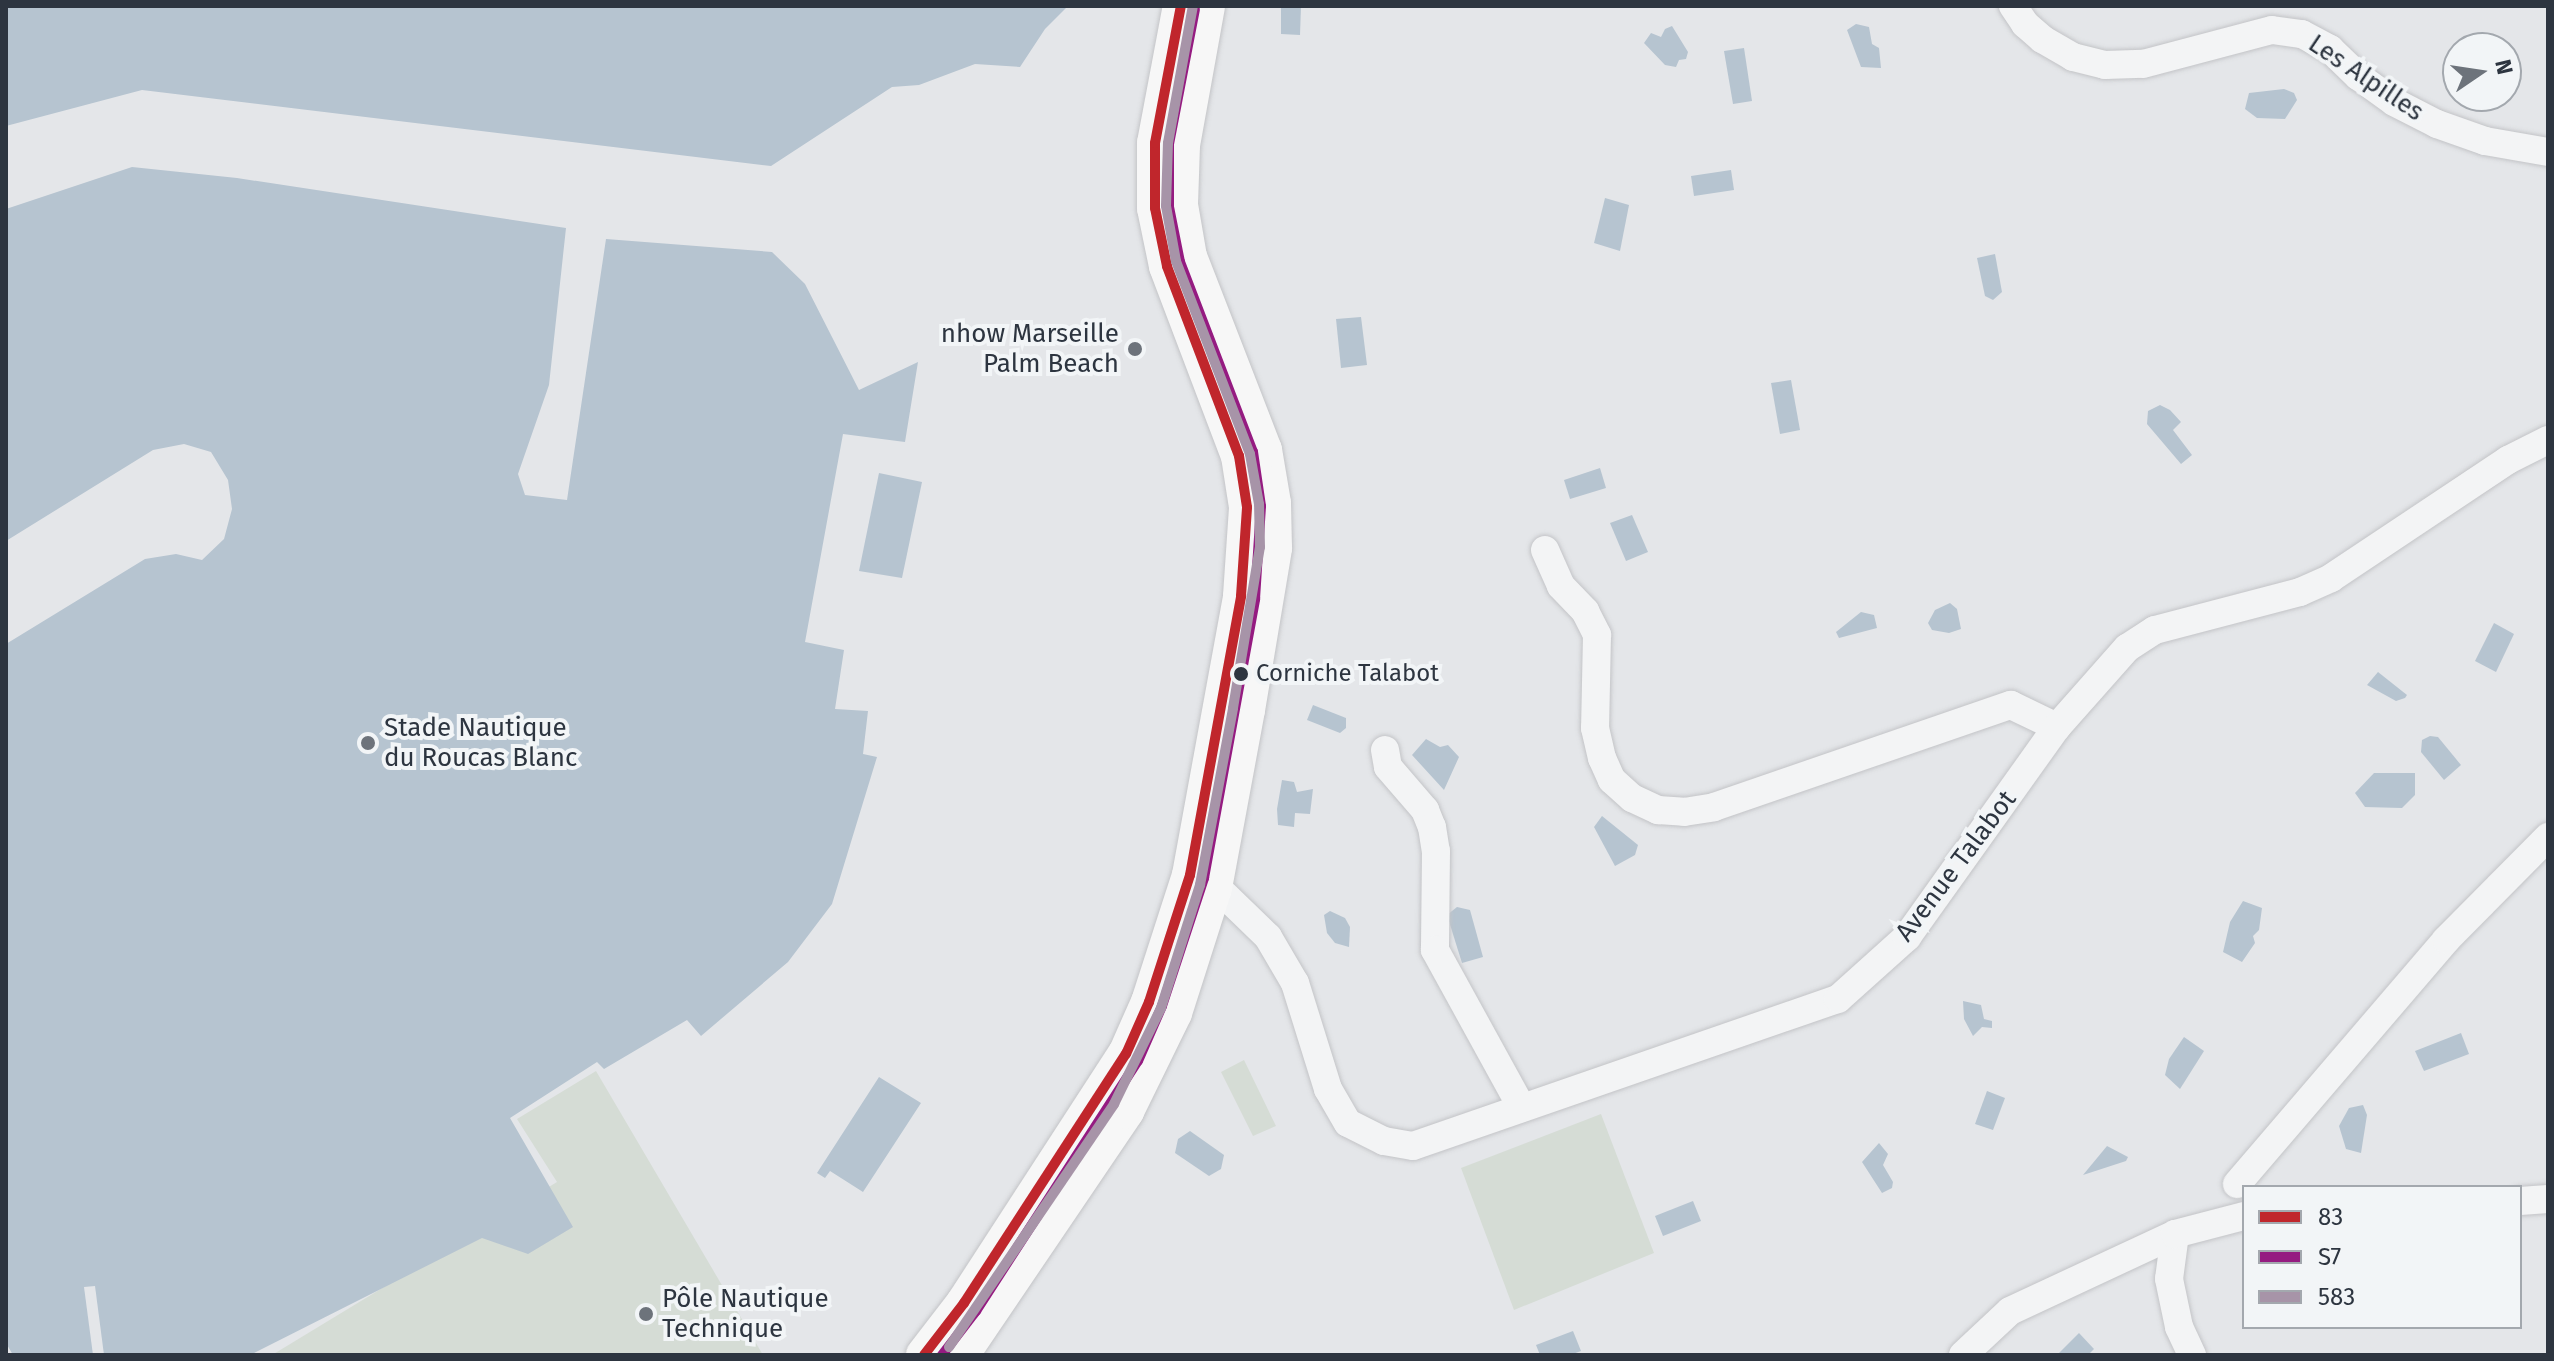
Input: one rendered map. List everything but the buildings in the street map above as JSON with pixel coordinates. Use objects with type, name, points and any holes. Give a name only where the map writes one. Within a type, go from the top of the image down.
[{"type":"main road","points":[[924,1355],[964,1303],[1126,1054],[1149,1002],[1178,921],[1195,847],[1241,596],[1247,507],[1239,456],[1167,266],[1155,208],[1155,143],[1181,6]]},
{"type":"main road","points":[[961,1355],[1126,1111],[1174,1013],[1214,888],[1274,548],[1273,503],[1264,450],[1189,257],[1180,205],[1182,145],[1207,6]]},
{"type":"street","name":"Les Alpilles","points":[[2013,6],[2025,24],[2042,39],[2073,57],[2105,65],[2143,64],[2272,30],[2302,34],[2330,49],[2358,76],[2394,102],[2437,124],[2485,141],[2548,152]]},
{"type":"street","name":"Avenue Talabot","points":[[1214,888],[1268,937],[1295,983],[1328,1089],[1348,1123],[1384,1141],[1413,1146],[1838,999],[1907,937],[2057,727],[2127,648],[2155,630],[2300,592],[2331,578],[2508,460],[2548,440]]},
{"type":"street","points":[[1545,550],[1561,586],[1585,611],[1597,635],[1595,728],[1602,758],[1612,780],[1632,798],[1658,810],[1684,812],[1714,807],[2011,705],[2057,727]]},
{"type":"street","points":[[1385,750],[1388,767],[1425,810],[1432,827],[1436,851],[1435,950],[1522,1108]]},
{"type":"street","points":[[2237,1184],[2446,940],[2548,837]]},
{"type":"street","points":[[1195,847],[1203,874],[1214,888]]},
{"type":"street","points":[[2522,1201],[2548,1199]]},
{"type":"street","points":[[1963,1355],[2010,1311],[2175,1234],[2242,1217]]},
{"type":"street","points":[[2175,1234],[2169,1279],[2179,1327],[2192,1355]]},
{"type":"shaded area","points":[[6,6],[1068,6],[1045,29],[1020,67],[975,64],[919,85],[892,87],[771,166],[142,90],[6,126]]},
{"type":"shaded area","points":[[1281,6],[1301,6],[1300,35],[1281,34]]},
{"type":"shaded area","points":[[1856,24],[1869,27],[1872,44],[1879,48],[1881,68],[1861,67],[1847,30]]},
{"type":"shaded area","points":[[1672,26],[1688,52],[1686,59],[1679,60],[1676,67],[1665,65],[1644,43],[1651,33],[1661,37],[1665,29]]},
{"type":"shaded area","points":[[1744,48],[1752,101],[1733,104],[1724,51]]},
{"type":"shaded area","points":[[2284,89],[2294,93],[2297,100],[2285,119],[2257,118],[2245,109],[2249,93]]},
{"type":"shaded area","points":[[132,167],[237,178],[566,228],[549,385],[518,474],[525,495],[567,500],[606,239],[772,252],[805,284],[859,390],[918,362],[905,442],[843,434],[805,642],[844,650],[835,709],[868,711],[863,754],[877,757],[832,904],[788,962],[701,1036],[687,1020],[604,1069],[597,1062],[510,1118],[573,1227],[528,1254],[482,1238],[250,1355],[13,1355],[6,1343],[6,644],[145,559],[176,554],[202,560],[224,539],[232,509],[228,480],[211,452],[184,444],[153,450],[6,541],[6,209]]},
{"type":"shaded area","points":[[1731,170],[1734,190],[1694,196],[1691,176]]},
{"type":"shaded area","points":[[1605,198],[1629,205],[1620,251],[1594,243]]},
{"type":"shaded area","points":[[1995,254],[2002,292],[1993,300],[1985,296],[1977,258]]},
{"type":"shaded area","points":[[1361,317],[1367,365],[1341,368],[1336,319]]},
{"type":"shaded area","points":[[1791,380],[1800,430],[1780,434],[1771,383]]},
{"type":"shaded area","points":[[2160,405],[2170,410],[2181,422],[2173,430],[2192,455],[2181,464],[2147,424],[2148,411]]},
{"type":"shaded area","points":[[1600,468],[1606,488],[1570,499],[1564,480]]},
{"type":"shaded area","points":[[879,473],[922,482],[902,578],[859,571]]},
{"type":"shaded area","points":[[1632,515],[1648,552],[1626,561],[1610,523]]},
{"type":"shaded area","points":[[1950,603],[1957,609],[1961,629],[1949,633],[1932,630],[1928,623],[1935,610]]},
{"type":"shaded area","points":[[1861,612],[1874,615],[1877,628],[1839,638],[1836,632]]},
{"type":"shaded area","points":[[2494,623],[2514,634],[2496,672],[2475,661]]},
{"type":"shaded area","points":[[2378,672],[2407,695],[2405,698],[2396,701],[2367,685]]},
{"type":"shaded area","points":[[1313,705],[1346,718],[1346,728],[1340,733],[1307,720]]},
{"type":"shaded area","points":[[2430,736],[2438,737],[2461,765],[2444,780],[2421,752],[2422,740]]},
{"type":"shaded area","points":[[1426,739],[1440,747],[1448,745],[1459,757],[1444,790],[1412,755]]},
{"type":"shaded area","points":[[2374,773],[2415,773],[2415,795],[2402,808],[2365,807],[2355,793]]},
{"type":"shaded area","points":[[1282,780],[1294,782],[1297,792],[1313,789],[1310,814],[1295,813],[1294,827],[1278,825],[1277,809]]},
{"type":"shaded area","points":[[1602,816],[1638,845],[1635,855],[1615,866],[1594,827]]},
{"type":"shaded area","points":[[2243,901],[2262,908],[2259,930],[2253,936],[2255,943],[2242,962],[2223,952],[2230,922]]},
{"type":"shaded area","points":[[1457,907],[1470,910],[1483,957],[1462,963],[1447,915]]},
{"type":"shaded area","points":[[1330,911],[1345,918],[1350,927],[1349,947],[1335,943],[1327,933],[1324,915]]},
{"type":"shaded area","points":[[1963,1001],[1981,1005],[1984,1019],[1992,1021],[1992,1028],[1982,1027],[1973,1036],[1964,1019]]},
{"type":"shaded area","points":[[2461,1033],[2469,1054],[2424,1071],[2415,1051]]},
{"type":"shaded area","points":[[2184,1037],[2204,1051],[2180,1089],[2165,1075],[2169,1059]]},
{"type":"shaded area","points":[[1244,1060],[1276,1126],[1253,1136],[1221,1072]]},
{"type":"shaded area","points":[[596,1071],[763,1355],[272,1355],[557,1182],[517,1119]]},
{"type":"shaded area","points":[[879,1077],[921,1103],[863,1192],[830,1171],[825,1178],[817,1173]]},
{"type":"shaded area","points":[[1987,1091],[2005,1098],[1993,1130],[1975,1124]]},
{"type":"shaded area","points":[[2363,1105],[2367,1115],[2361,1153],[2346,1149],[2339,1126],[2349,1108]]},
{"type":"shaded area","points":[[1601,1114],[1654,1253],[1514,1310],[1461,1168]]},
{"type":"shaded area","points":[[1190,1131],[1224,1155],[1221,1169],[1209,1176],[1175,1153],[1178,1139]]},
{"type":"shaded area","points":[[1879,1143],[1888,1154],[1883,1165],[1893,1182],[1892,1188],[1882,1193],[1862,1162]]},
{"type":"shaded area","points":[[2107,1146],[2128,1157],[2126,1161],[2083,1175]]},
{"type":"shaded area","points":[[1693,1201],[1701,1221],[1663,1236],[1655,1216]]},
{"type":"shaded area","points":[[1573,1331],[1581,1351],[1570,1355],[1540,1355],[1536,1345]]},
{"type":"shaded area","points":[[2079,1333],[2094,1349],[2088,1355],[2057,1355]]},
{"type":"pier","points":[[95,1286],[104,1355],[93,1355],[84,1287]]},
{"type":"transit line","name":"83","points":[[924,1355],[964,1303],[1126,1054],[1149,1002],[1190,875],[1241,596],[1247,507],[1239,456],[1167,266],[1155,208],[1155,143],[1181,6]]},
{"type":"transit line","name":"583","points":[[949,1347],[1114,1104],[1161,1008],[1200,885],[1233,708],[1260,547],[1259,504],[1250,454],[1176,261],[1166,206],[1168,143],[1193,6]]},
{"type":"transit line","name":"S7","points":[[942,1355],[976,1311],[1138,1061],[1162,1006],[1204,878],[1255,599],[1261,506],[1253,452],[1180,262],[1169,207],[1169,144],[1195,9]]},
{"type":"place","name":"nhow Marseille Palm Beach","points":[[1135,349]]},
{"type":"place","name":"Corniche Talabot","points":[[1241,674]]},
{"type":"place","name":"Stade Nautique du Roucas Blanc","points":[[368,743]]},
{"type":"place","name":"Pôle Nautique Technique","points":[[646,1314]]}]
